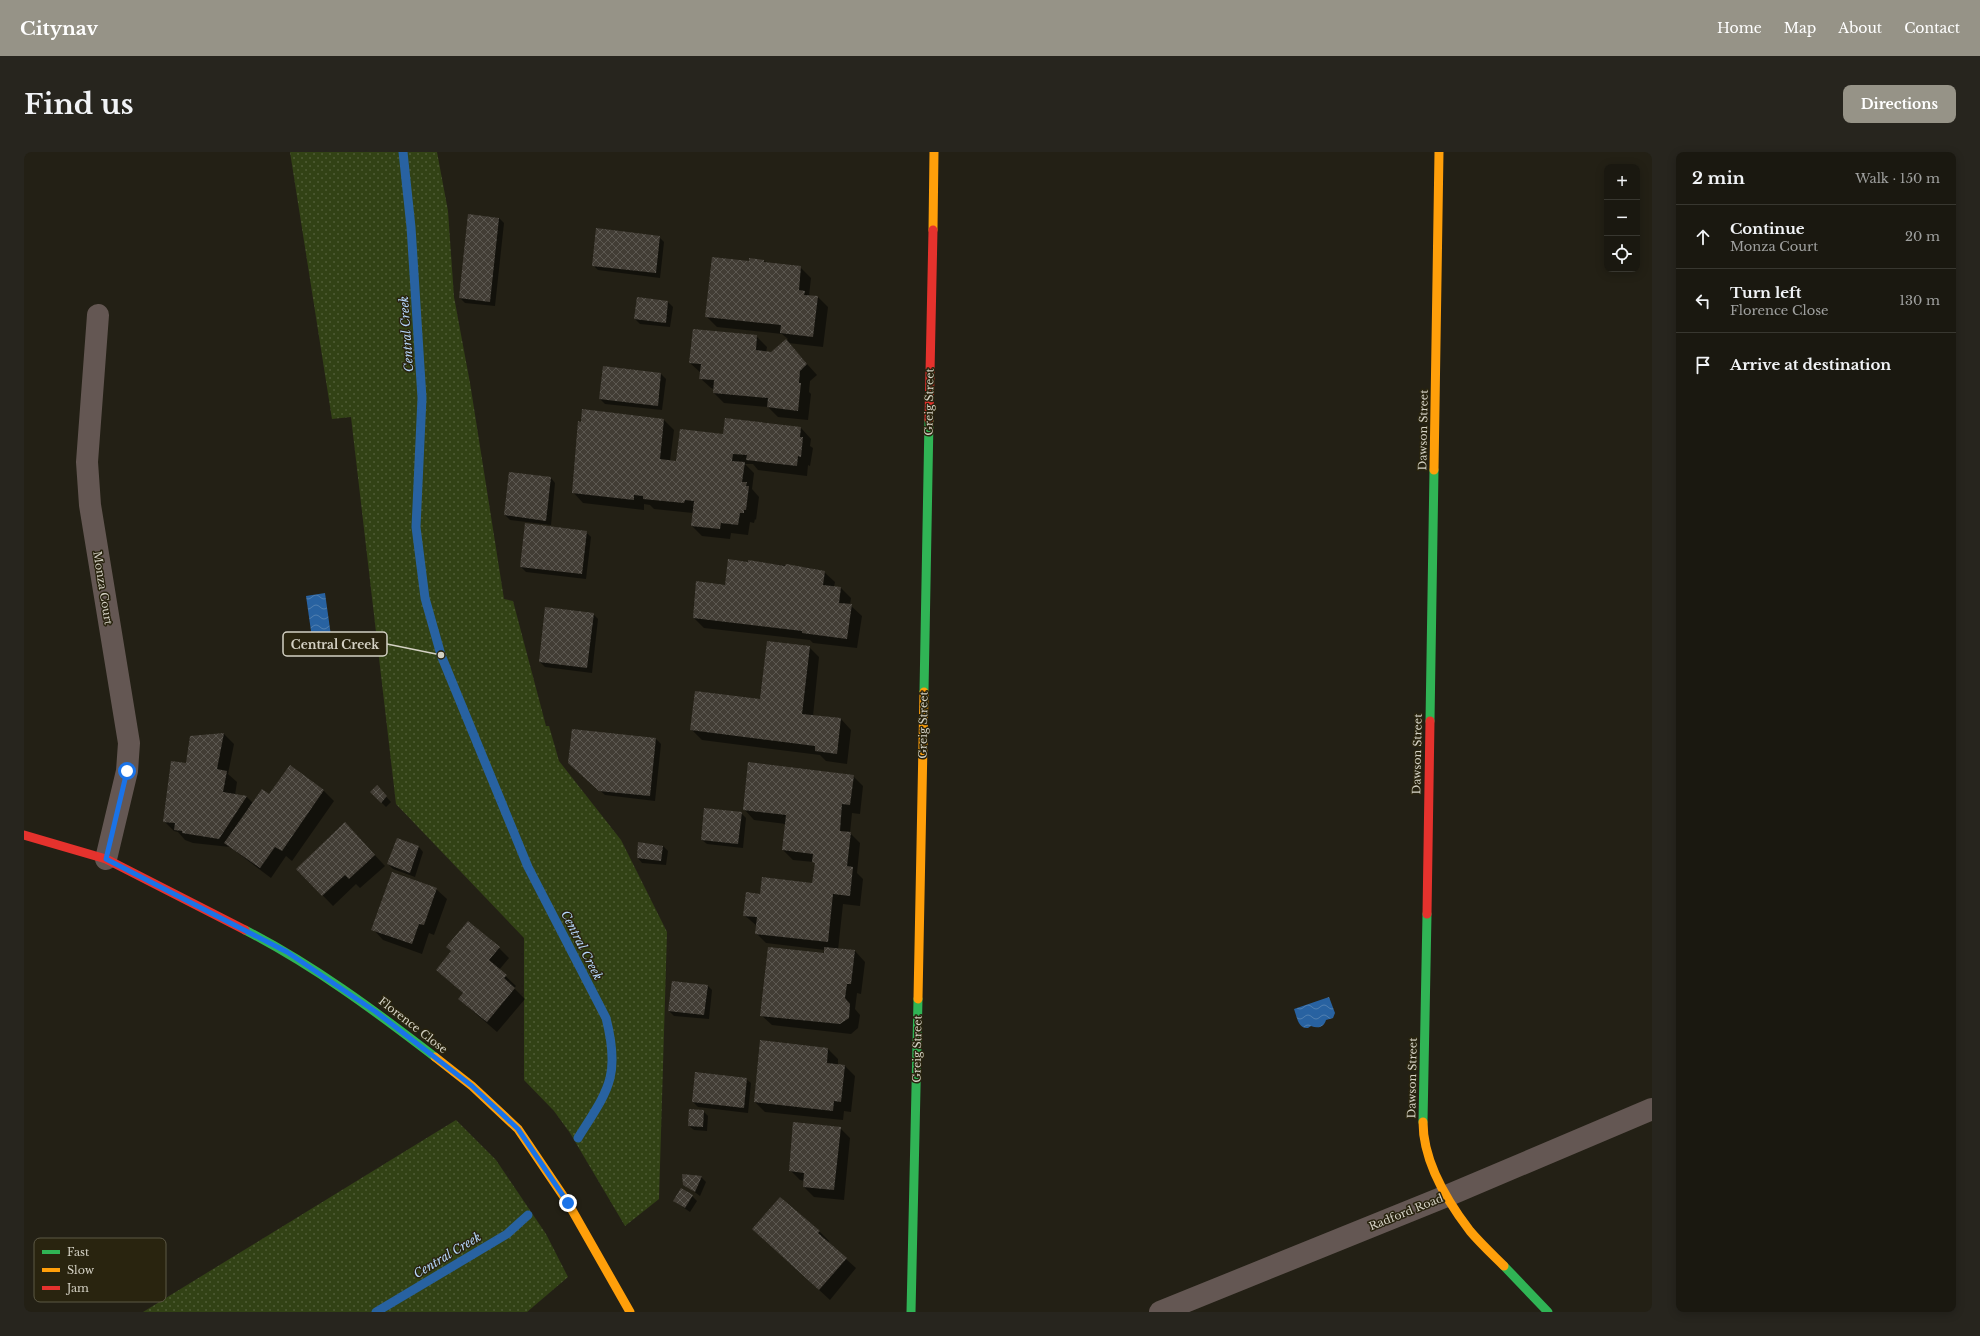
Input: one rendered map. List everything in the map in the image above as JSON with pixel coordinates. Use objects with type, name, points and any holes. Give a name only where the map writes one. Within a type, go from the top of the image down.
[{"type":"street","name":"Greig Street","points":[[913,1308],[934,152]]},
{"type":"street","name":"Dawson Street","points":[[1439,152],[1423,1138],[1434,1174],[1470,1231],[1548,1312]]},
{"type":"street","name":"Monza Court","points":[[98,315],[87,462],[90,505],[129,744],[127,771],[106,859]]},
{"type":"street","name":"Florence Close","points":[[24,835],[106,859],[287,952],[382,1016],[472,1086],[518,1129],[568,1203],[630,1312]]},
{"type":"street","name":"Radford Road","points":[[1160,1312],[1448,1195],[1652,1109]]},
{"type":"green space","points":[[290,152],[437,152],[448,211],[454,297],[470,383],[504,599],[513,601],[546,726],[549,726],[559,761],[621,840],[667,932],[659,1199],[625,1226],[570,1133],[554,1111],[524,1080],[524,938],[396,804],[351,417],[332,419]]},
{"type":"green space","points":[[456,1120],[496,1160],[546,1234],[568,1277],[527,1312],[143,1312],[159,1302],[166,1302],[166,1298]]},
{"type":"water","points":[[325,593],[331,636],[312,638],[306,596]]},
{"type":"water","points":[[1329,997],[1335,1013],[1333,1018],[1326,1020],[1320,1027],[1302,1027],[1298,1022],[1294,1009]]},
{"type":"building","points":[[468,214],[499,218],[490,302],[459,298]]},
{"type":"building","points":[[596,228],[660,236],[656,273],[592,266]]},
{"type":"building","points":[[712,257],[749,261],[749,258],[764,260],[764,262],[801,266],[799,290],[805,291],[804,295],[818,296],[813,337],[780,333],[781,325],[705,317]]},
{"type":"building","points":[[637,297],[668,301],[666,323],[634,319]]},
{"type":"building","points":[[693,329],[757,335],[756,350],[771,352],[786,339],[807,364],[800,371],[799,383],[801,383],[798,411],[767,407],[768,398],[713,393],[714,380],[699,379],[701,364],[689,363]]},
{"type":"building","points":[[603,366],[661,373],[658,406],[599,399]]},
{"type":"building","points":[[582,409],[664,419],[660,459],[676,461],[680,429],[723,434],[725,418],[801,427],[800,437],[803,437],[801,457],[798,456],[797,466],[746,460],[747,455],[733,454],[732,461],[745,462],[742,482],[747,482],[746,486],[749,486],[746,510],[744,510],[744,513],[740,513],[738,525],[721,523],[720,529],[691,526],[694,501],[685,500],[684,503],[643,499],[643,496],[634,495],[634,500],[572,493],[578,421],[581,422]]},
{"type":"building","points":[[509,472],[551,477],[546,521],[504,515]]},
{"type":"building","points":[[525,523],[587,531],[582,574],[520,567]]},
{"type":"building","points":[[728,559],[748,562],[748,560],[785,566],[786,564],[825,571],[823,585],[841,587],[839,603],[852,604],[847,639],[802,633],[802,631],[693,618],[696,581],[725,585]]},
{"type":"building","points":[[545,607],[594,613],[587,668],[539,662]]},
{"type":"building","points":[[767,641],[810,646],[802,714],[841,718],[837,754],[815,751],[815,746],[690,730],[695,691],[760,699]]},
{"type":"building","points":[[572,729],[656,738],[650,796],[599,791],[568,763]]},
{"type":"building","points":[[224,733],[217,769],[227,771],[223,792],[247,796],[219,839],[182,833],[182,831],[174,830],[175,823],[163,822],[171,761],[186,763],[190,736]]},
{"type":"building","points":[[748,762],[854,775],[850,805],[842,804],[840,831],[851,832],[847,866],[853,867],[850,896],[833,894],[828,942],[755,934],[757,917],[743,916],[746,892],[760,894],[762,877],[812,883],[815,863],[812,862],[813,854],[782,850],[786,815],[743,810]]},
{"type":"building","points":[[290,765],[324,790],[282,851],[275,847],[260,868],[224,843],[262,789],[269,794]]},
{"type":"building","points":[[377,785],[387,796],[381,803],[370,792]]},
{"type":"building","points":[[704,808],[742,812],[738,844],[701,840]]},
{"type":"building","points":[[345,822],[375,855],[349,879],[345,875],[322,896],[296,869]]},
{"type":"building","points":[[397,838],[419,846],[410,873],[387,864]]},
{"type":"building","points":[[638,842],[663,846],[661,861],[637,858]]},
{"type":"building","points":[[392,872],[437,888],[424,925],[419,924],[412,944],[371,930]]},
{"type":"building","points":[[468,921],[500,947],[489,960],[507,975],[504,978],[515,988],[487,1022],[458,999],[463,993],[436,970],[451,951],[446,947]]},
{"type":"building","points":[[768,947],[824,953],[824,947],[855,950],[851,984],[847,984],[845,998],[850,1004],[849,1018],[840,1024],[760,1016]]},
{"type":"building","points":[[672,981],[708,985],[704,1015],[668,1011]]},
{"type":"building","points":[[760,1040],[828,1048],[827,1063],[845,1065],[841,1102],[834,1101],[833,1111],[754,1102]]},
{"type":"building","points":[[695,1072],[747,1078],[744,1108],[692,1102]]},
{"type":"building","points":[[689,1109],[704,1110],[703,1127],[688,1126]]},
{"type":"building","points":[[793,1122],[841,1127],[834,1190],[803,1187],[804,1173],[789,1171]]},
{"type":"building","points":[[682,1174],[702,1176],[695,1192],[683,1185]]},
{"type":"building","points":[[681,1188],[693,1195],[685,1208],[673,1201]]},
{"type":"building","points":[[780,1197],[820,1231],[818,1233],[847,1258],[819,1290],[752,1229]]},
{"type":"waterway","name":"Central Creek","points":[[403,152],[411,227],[422,398],[416,527],[425,598],[441,655],[528,867],[606,1018],[612,1055],[612,1069],[609,1082],[597,1107],[578,1138]]},
{"type":"waterway","name":"Central Creek","points":[[376,1312],[507,1234],[528,1215]]},
{"type":"traffic: fast","points":[[924,692],[929,420]]},
{"type":"traffic: fast","points":[[1430,721],[1434,470]]},
{"type":"traffic: fast","points":[[1423,1122],[1427,914]]},
{"type":"traffic: fast","points":[[245,930],[295,958],[343,989],[435,1057]]},
{"type":"traffic: fast","points":[[911,1312],[918,999]]},
{"type":"traffic: fast","points":[[1504,1266],[1548,1312]]},
{"type":"traffic: slow","points":[[933,230],[934,152]]},
{"type":"traffic: slow","points":[[1434,470],[1439,152]]},
{"type":"traffic: slow","points":[[918,999],[924,692]]},
{"type":"traffic: slow","points":[[435,1057],[472,1086],[518,1129],[568,1203],[630,1312]]},
{"type":"traffic: slow","points":[[1423,1122],[1427,1151],[1438,1180],[1445,1193],[1470,1231],[1504,1266]]},
{"type":"traffic: jam","points":[[929,420],[933,230]]},
{"type":"traffic: jam","points":[[1427,914],[1430,721]]},
{"type":"traffic: jam","points":[[24,835],[106,859],[245,930]]},
{"type":"place","name":"Central Creek","points":[[441,655]]},
{"type":"route","points":[[127,771],[106,859],[287,952],[376,1012],[472,1086],[518,1129],[568,1203]]}]
